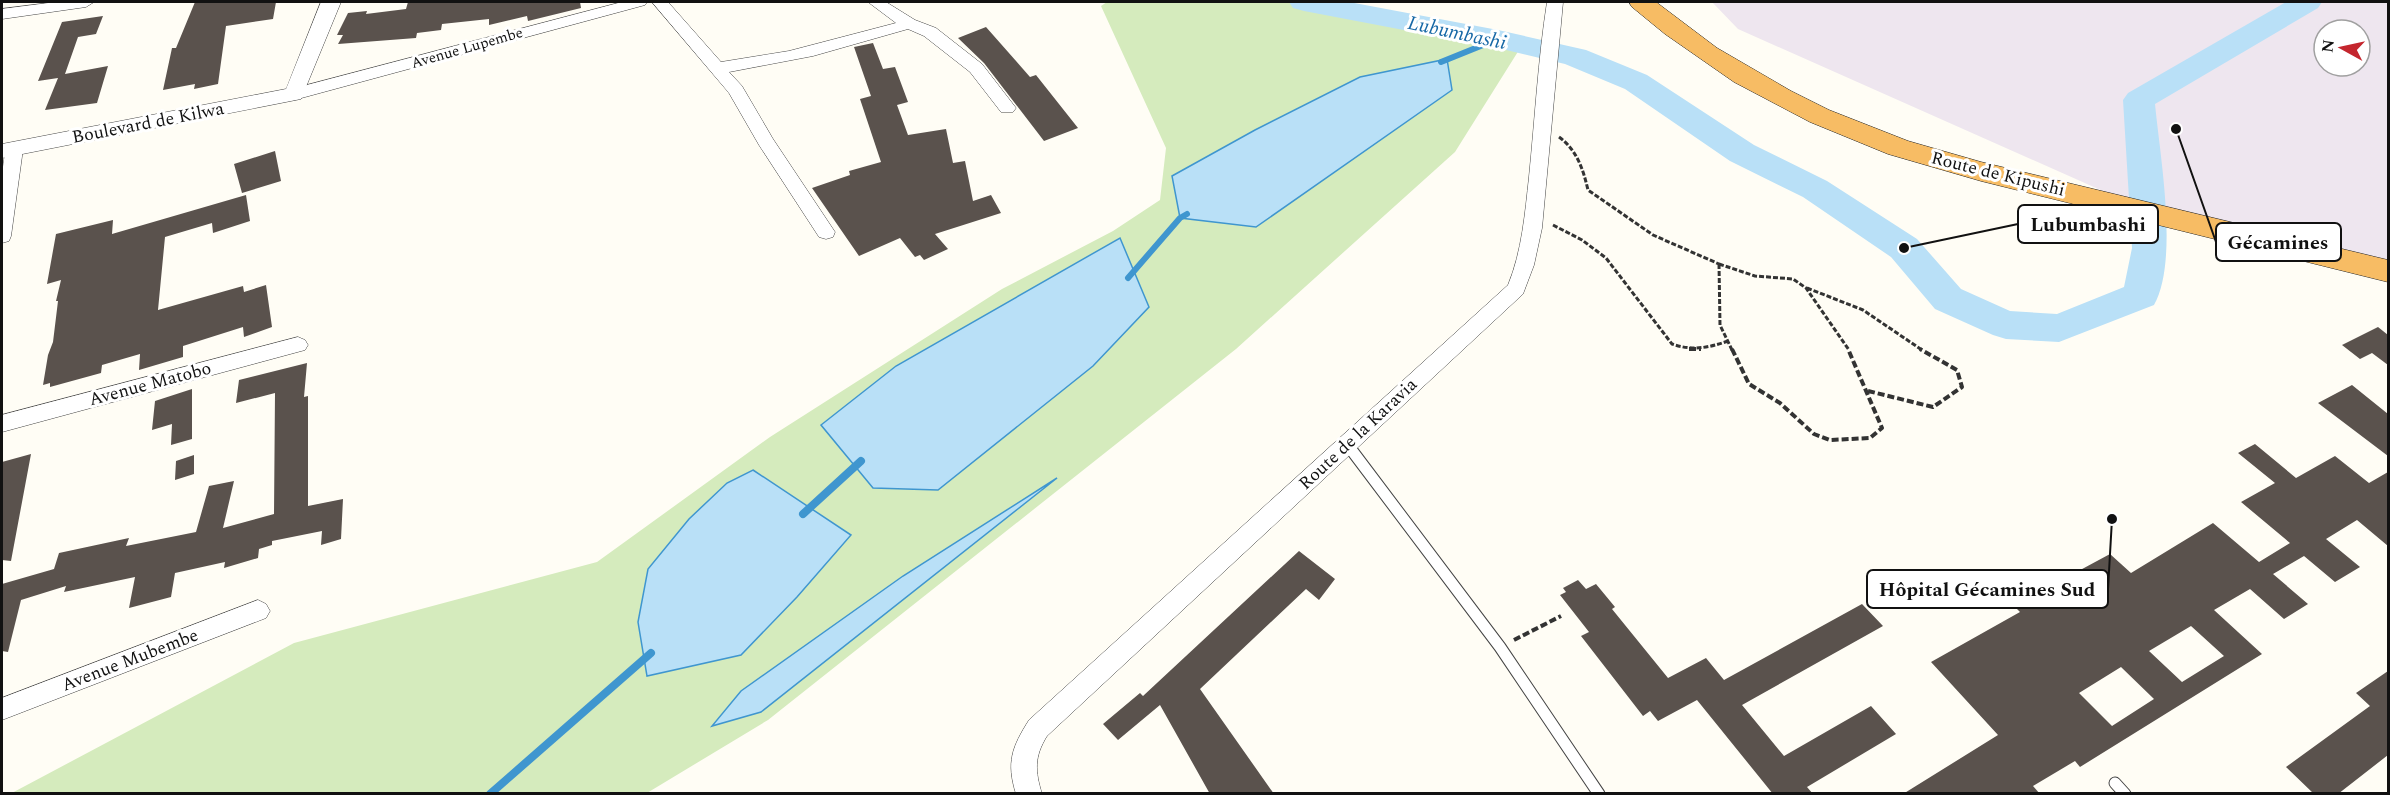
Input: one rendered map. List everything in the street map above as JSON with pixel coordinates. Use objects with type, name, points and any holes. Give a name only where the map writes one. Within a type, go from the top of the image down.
[{"type":"highway","name":"Route de Kipushi","points":[[1641,2],[1672,29],[1722,65],[1850,129],[1939,160],[2388,271]]},
{"type":"street","points":[[2,14],[86,2]]},
{"type":"street","points":[[294,94],[331,2]]},
{"type":"street","name":"Avenue Lupembe","points":[[294,94],[615,4],[639,2]]},
{"type":"street","points":[[660,2],[736,90],[765,141],[826,232]]},
{"type":"street","points":[[876,2],[909,24],[930,32],[976,68],[1007,108]]},
{"type":"street","name":"Route de la Karavia","points":[[1029,794],[1022,771],[1025,747],[1038,728],[1516,289],[1526,268],[1534,215],[1544,127],[1549,34],[1555,2]]},
{"type":"street","points":[[2,3],[39,9]]},
{"type":"street","points":[[715,68],[763,63],[809,53],[909,24]]},
{"type":"street","name":"Boulevard de Kilwa","points":[[8,150],[294,94]]},
{"type":"street","points":[[2,236],[8,150]]},
{"type":"street","name":"Avenue Matobo","points":[[2,424],[298,345]]},
{"type":"street","name":"Avenue Mubembe","points":[[2,709],[258,611]]},
{"type":"lane","points":[[1347,444],[1500,647],[1599,794]]},
{"type":"lane","points":[[2115,783],[2126,794]]},
{"type":"path","points":[[1544,127],[1570,145],[1583,169],[1588,190],[1653,236],[1755,276],[1793,279],[1806,288],[1863,310],[1928,354],[1957,370],[1962,387],[1934,406],[1868,391]]},
{"type":"path","points":[[1534,215],[1582,240],[1606,258],[1672,344],[1686,350],[1702,350],[1728,341]]},
{"type":"path","points":[[1719,263],[1720,325],[1749,384],[1780,403],[1814,434],[1830,440],[1870,438],[1882,428],[1868,391],[1850,351],[1806,288]]},
{"type":"path","points":[[1500,647],[1561,616]]},
{"type":"shaded area","points":[[1712,2],[2388,2],[2388,262],[2105,192],[1738,29]]},
{"type":"green space","points":[[1107,2],[1297,2],[1420,24],[1519,50],[1455,152],[1236,349],[768,720],[647,793],[10,794],[294,643],[597,562],[770,437],[1002,289],[1113,231],[1160,200],[1166,148],[1101,6]]},
{"type":"water","points":[[1447,59],[1452,90],[1256,227],[1180,218],[1172,176],[1255,130],[1360,77]]},
{"type":"water","points":[[1120,238],[1149,307],[1093,366],[938,490],[873,488],[821,425],[896,366]]},
{"type":"water","points":[[753,470],[851,535],[797,597],[741,655],[647,676],[638,622],[648,569],[689,519],[727,483]]},
{"type":"water","points":[[1057,478],[761,712],[712,726],[741,691],[903,576]]},
{"type":"building","points":[[195,2],[276,2],[273,19],[226,26],[218,84],[194,89],[195,84],[163,90],[172,48],[176,48]]},
{"type":"building","points":[[408,2],[580,2],[581,8],[528,21],[527,16],[489,25],[489,19],[442,24],[441,30],[417,33],[416,38],[338,44],[343,35],[337,35],[348,13],[367,11],[366,14],[406,9]]},
{"type":"building","points":[[103,16],[96,34],[78,37],[65,74],[108,66],[97,103],[45,110],[58,78],[38,81],[62,22]]},
{"type":"building","points":[[986,27],[1030,77],[1036,75],[1078,128],[1044,141],[984,63],[958,38]]},
{"type":"building","points":[[873,43],[883,69],[895,67],[908,102],[897,105],[908,135],[946,129],[953,163],[965,161],[973,201],[991,195],[1001,213],[935,234],[948,249],[924,260],[920,255],[915,257],[900,238],[859,256],[812,188],[850,175],[849,171],[881,162],[860,99],[871,96],[854,47]]},
{"type":"building","points":[[275,151],[281,181],[242,193],[234,164]]},
{"type":"building","points":[[246,195],[250,221],[213,233],[212,223],[165,237],[158,310],[243,286],[244,292],[266,285],[272,327],[244,337],[243,327],[183,346],[183,357],[139,370],[140,354],[102,365],[101,373],[50,387],[50,383],[43,385],[48,355],[53,342],[58,301],[56,301],[61,280],[47,284],[56,234],[113,220],[112,234]]},
{"type":"building","points":[[2378,327],[2388,335],[2388,365],[2372,353],[2360,359],[2342,345]]},
{"type":"building","points":[[307,363],[304,397],[308,396],[308,506],[343,499],[341,539],[321,545],[322,531],[272,541],[272,545],[259,549],[258,558],[224,568],[225,562],[175,573],[171,597],[129,608],[135,577],[64,592],[66,586],[21,600],[8,652],[2,651],[2,584],[54,569],[59,553],[129,538],[126,546],[196,532],[209,486],[234,481],[223,528],[274,514],[275,393],[236,403],[239,380]]},
{"type":"building","points":[[2352,385],[2388,414],[2388,456],[2318,403]]},
{"type":"building","points":[[192,389],[192,439],[171,445],[172,424],[152,430],[155,401]]},
{"type":"building","points":[[2255,444],[2296,478],[2335,456],[2369,483],[2388,472],[2388,546],[2357,520],[2326,539],[2360,567],[2335,582],[2304,556],[2273,574],[2308,604],[2284,619],[2250,589],[2214,610],[2262,654],[2080,767],[2075,761],[2033,786],[2040,794],[1903,794],[1998,735],[1931,662],[2020,612],[2002,594],[2018,585],[2030,597],[2110,554],[2131,573],[2213,523],[2259,562],[2290,543],[2241,502],[2275,483],[2238,453]],"holes":[[[2191,626],[2224,656],[2182,682],[2149,651]],[[2121,667],[2154,699],[2112,726],[2079,693]]]},
{"type":"building","points":[[31,454],[11,561],[2,560],[2,462]]},
{"type":"building","points":[[194,455],[194,474],[175,480],[176,461]]},
{"type":"building","points":[[1299,551],[1335,579],[1319,600],[1306,589],[1200,689],[1274,794],[1210,794],[1160,705],[1118,740],[1103,724],[1140,693],[1143,696]]},
{"type":"building","points":[[1578,580],[1586,589],[1596,584],[1615,607],[1612,609],[1668,678],[1706,658],[1724,680],[1862,604],[1883,626],[1742,705],[1784,756],[1871,706],[1896,734],[1807,787],[1813,794],[1773,794],[1697,700],[1658,721],[1650,711],[1643,716],[1581,636],[1589,632],[1560,595],[1566,592],[1563,588]]},
{"type":"building","points":[[2388,671],[2388,755],[2338,794],[2314,794],[2286,767],[2370,706],[2356,693]]},
{"type":"waterway","name":"Lubumbashi","points":[[1304,2],[1498,39],[1575,57],[1636,82],[1742,153],[1815,189],[1904,248],[1948,299],[2006,325],[2059,328],[2141,295],[2150,248],[2139,100],[2307,2]]},
{"type":"waterway","points":[[1441,62],[1498,39]]},
{"type":"waterway","points":[[1128,278],[1180,218],[1187,214]]},
{"type":"waterway","points":[[803,514],[861,461]]},
{"type":"waterway","points":[[490,794],[651,653]]},
{"type":"place","name":"Gécamines","points":[[2176,129]]},
{"type":"place","name":"Lubumbashi","points":[[1904,248]]},
{"type":"place","name":"Hôpital Gécamines Sud","points":[[2112,519]]}]
